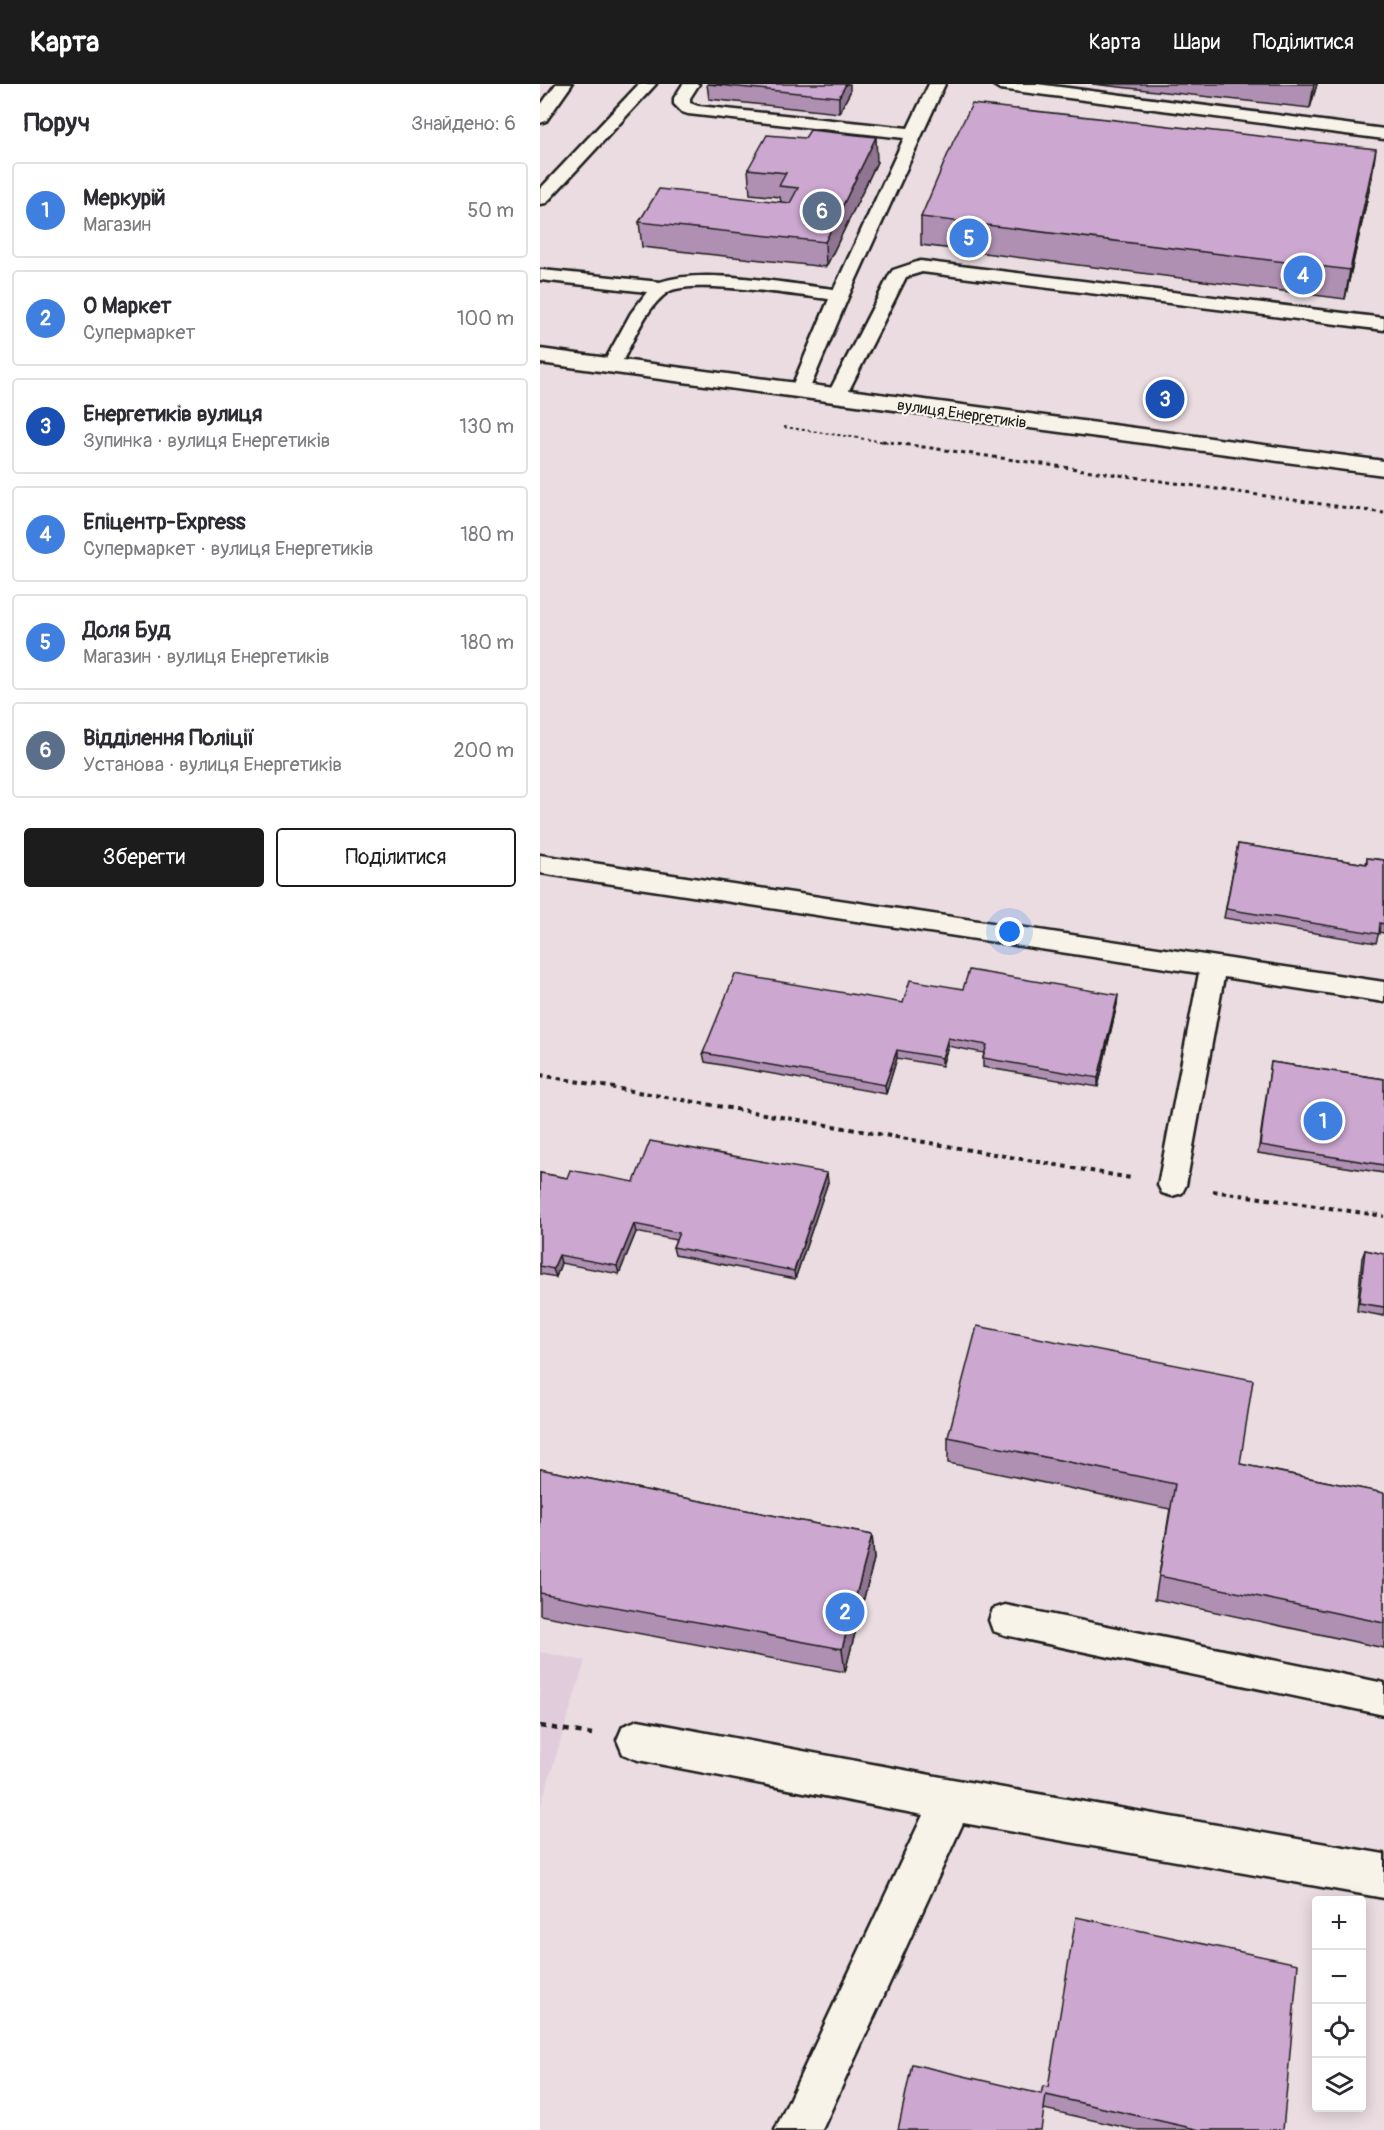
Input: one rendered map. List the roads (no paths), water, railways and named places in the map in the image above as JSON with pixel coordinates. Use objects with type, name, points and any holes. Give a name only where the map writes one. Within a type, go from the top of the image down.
[{"type":"main road","name":"вулиця Енергетиків","points":[[540,356],[1384,468]]},
{"type":"main road","points":[[638,1740],[952,1800],[1384,1876]]},
{"type":"main road","points":[[798,2130],[952,1800]]},
{"type":"lane","points":[[540,118],[564,84]]},
{"type":"lane","points":[[540,199],[648,84]]},
{"type":"lane","points":[[691,84],[682,98],[682,104],[688,109],[914,134]]},
{"type":"lane","points":[[800,391],[840,295],[937,84]]},
{"type":"lane","points":[[999,84],[1384,134]]},
{"type":"lane","points":[[837,396],[899,274],[920,266],[1384,324]]},
{"type":"lane","points":[[542,275],[663,288]]},
{"type":"lane","points":[[611,366],[653,297],[663,288],[681,282],[703,281],[840,295]]},
{"type":"lane","points":[[540,864],[1384,992]]},
{"type":"lane","points":[[1172,1185],[1213,967]]},
{"type":"lane","points":[[1005,1620],[1384,1699]]},
{"type":"place","name":"Відділення Поліції","points":[[822,211]]},
{"type":"place","name":"Доля Буд","points":[[969,238]]},
{"type":"place","name":"Епіцентр-Express","points":[[1303,275]]},
{"type":"place","name":"Енергетиків вулиця","points":[[1165,399]]},
{"type":"place","name":"Меркурій","points":[[1323,1121]]},
{"type":"place","name":"О Маркет","points":[[845,1612]]}]
